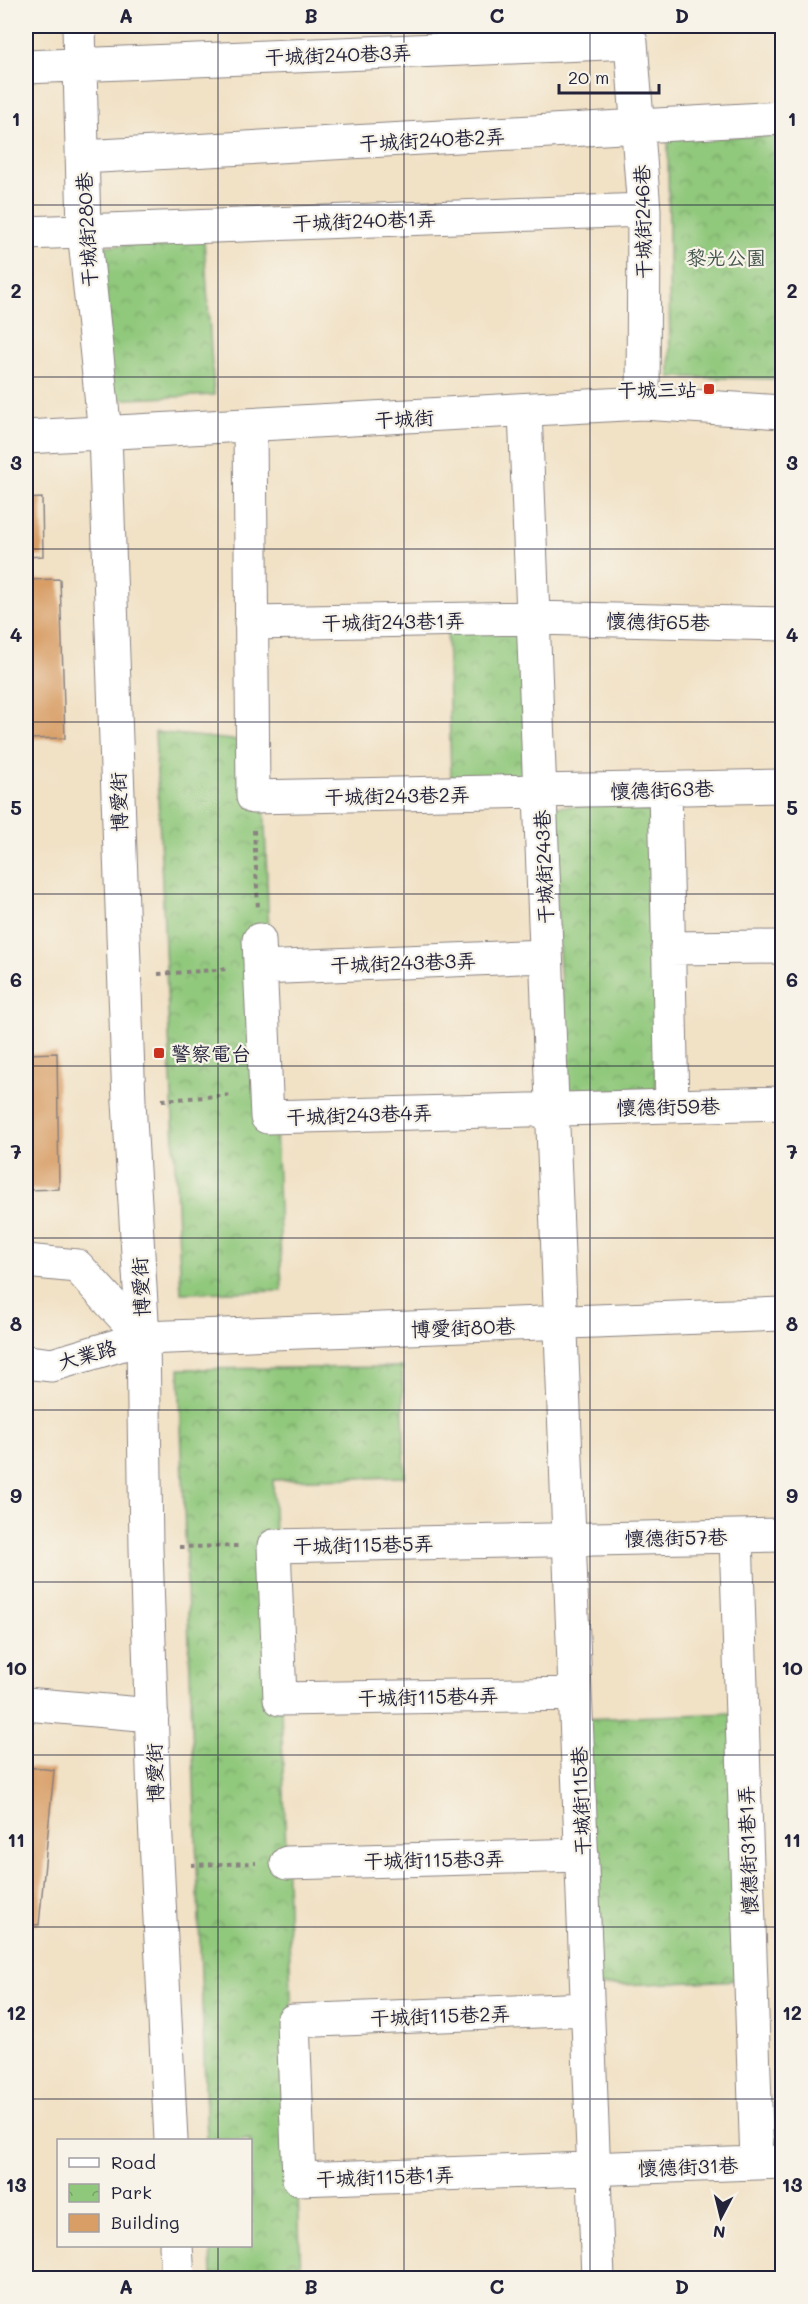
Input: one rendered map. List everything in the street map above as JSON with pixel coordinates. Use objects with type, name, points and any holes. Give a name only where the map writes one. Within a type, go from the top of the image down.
[{"type":"street","name":"干城街280巷","points":[[79,26],[84,230],[105,434]]},
{"type":"street","name":"干城街240巷3弄","points":[[26,67],[80,65],[354,39],[632,42]]},
{"type":"street","name":"干城街246巷","points":[[632,42],[644,210],[643,404]]},
{"type":"street","name":"干城街240巷2弄","points":[[82,157],[639,128],[783,118]]},
{"type":"street","name":"干城街240巷1弄","points":[[26,233],[644,210]]},
{"type":"street","name":"干城街","points":[[26,437],[643,404],[783,412]]},
{"type":"street","name":"干城街243巷","points":[[525,411],[562,1323]]},
{"type":"street","points":[[250,426],[253,797]]},
{"type":"street","name":"博愛街","points":[[105,434],[129,1102],[143,1338],[146,1548],[171,2139]]},
{"type":"street","name":"干城街243巷1弄","points":[[251,623],[534,618]]},
{"type":"street","name":"懷德街65巷","points":[[534,618],[783,624]]},
{"type":"street","name":"懷德街63巷","points":[[541,792],[783,786]]},
{"type":"street","points":[[665,789],[672,1105]]},
{"type":"street","name":"干城街243巷2弄","points":[[253,797],[541,792]]},
{"type":"street","points":[[668,948],[783,947]]},
{"type":"street","name":"干城街243巷3弄","points":[[259,954],[546,956]]},
{"type":"street","name":"干城街243巷4弄","points":[[259,954],[267,1117],[554,1109]]},
{"type":"street","name":"懷德街59巷","points":[[554,1109],[783,1103]]},
{"type":"street","name":"大業路","points":[[26,1261],[77,1266],[143,1338],[52,1365],[26,1362]]},
{"type":"street","name":"博愛街80巷","points":[[143,1338],[783,1314]]},
{"type":"street","name":"干城街115巷","points":[[562,1323],[598,2278]]},
{"type":"street","name":"懷德街57巷","points":[[570,1538],[783,1535]]},
{"type":"street","name":"懷德街31巷1弄","points":[[736,1537],[770,2163]]},
{"type":"street","name":"干城街115巷5弄","points":[[280,1699],[274,1546],[570,1538]]},
{"type":"street","name":"干城街115巷4弄","points":[[280,1699],[575,1694]]},
{"type":"street","points":[[26,1704],[152,1715]]},
{"type":"street","name":"干城街115巷3弄","points":[[286,1863],[582,1855]]},
{"type":"street","name":"干城街115巷2弄","points":[[293,2021],[588,2009]]},
{"type":"street","name":"干城街115巷1弄","points":[[293,2021],[299,2179],[593,2169]]},
{"type":"street","name":"懷德街31巷","points":[[593,2169],[770,2163]]},
{"type":"street","points":[[176,2247],[178,2278]]},
{"type":"path","points":[[125,976],[259,954],[253,797]]},
{"type":"path","points":[[129,1102],[266,1093]]},
{"type":"path","points":[[146,1548],[274,1546]]},
{"type":"path","points":[[158,1866],[286,1863]]},
{"type":"green space","name":"黎光公園","points":[[782,136],[782,379],[670,377],[668,138]]},
{"type":"green space","points":[[204,240],[214,395],[109,400],[94,247]]},
{"type":"green space","points":[[527,626],[531,778],[451,780],[447,628]]},
{"type":"green space","points":[[155,732],[262,743],[282,1291],[181,1293]]},
{"type":"green space","points":[[654,802],[656,1091],[567,1092],[551,807]]},
{"type":"green space","points":[[402,1367],[405,1477],[273,1480],[301,2278],[212,2278],[211,2247],[252,2247],[252,2139],[207,2139],[179,1369]]},
{"type":"green space","points":[[732,1713],[743,1980],[595,1986],[584,1719]]},
{"type":"building","points":[[42,498],[43,556],[26,557],[26,499]]},
{"type":"building","points":[[60,579],[65,738],[26,739],[26,580]]},
{"type":"building","points":[[57,1053],[59,1189],[26,1190],[26,1054]]},
{"type":"building","points":[[26,1767],[54,1770],[39,1925],[26,1924]]},
{"type":"place","name":"干城三站","points":[[709,389]]},
{"type":"place","name":"警察電台","points":[[159,1053]]}]
